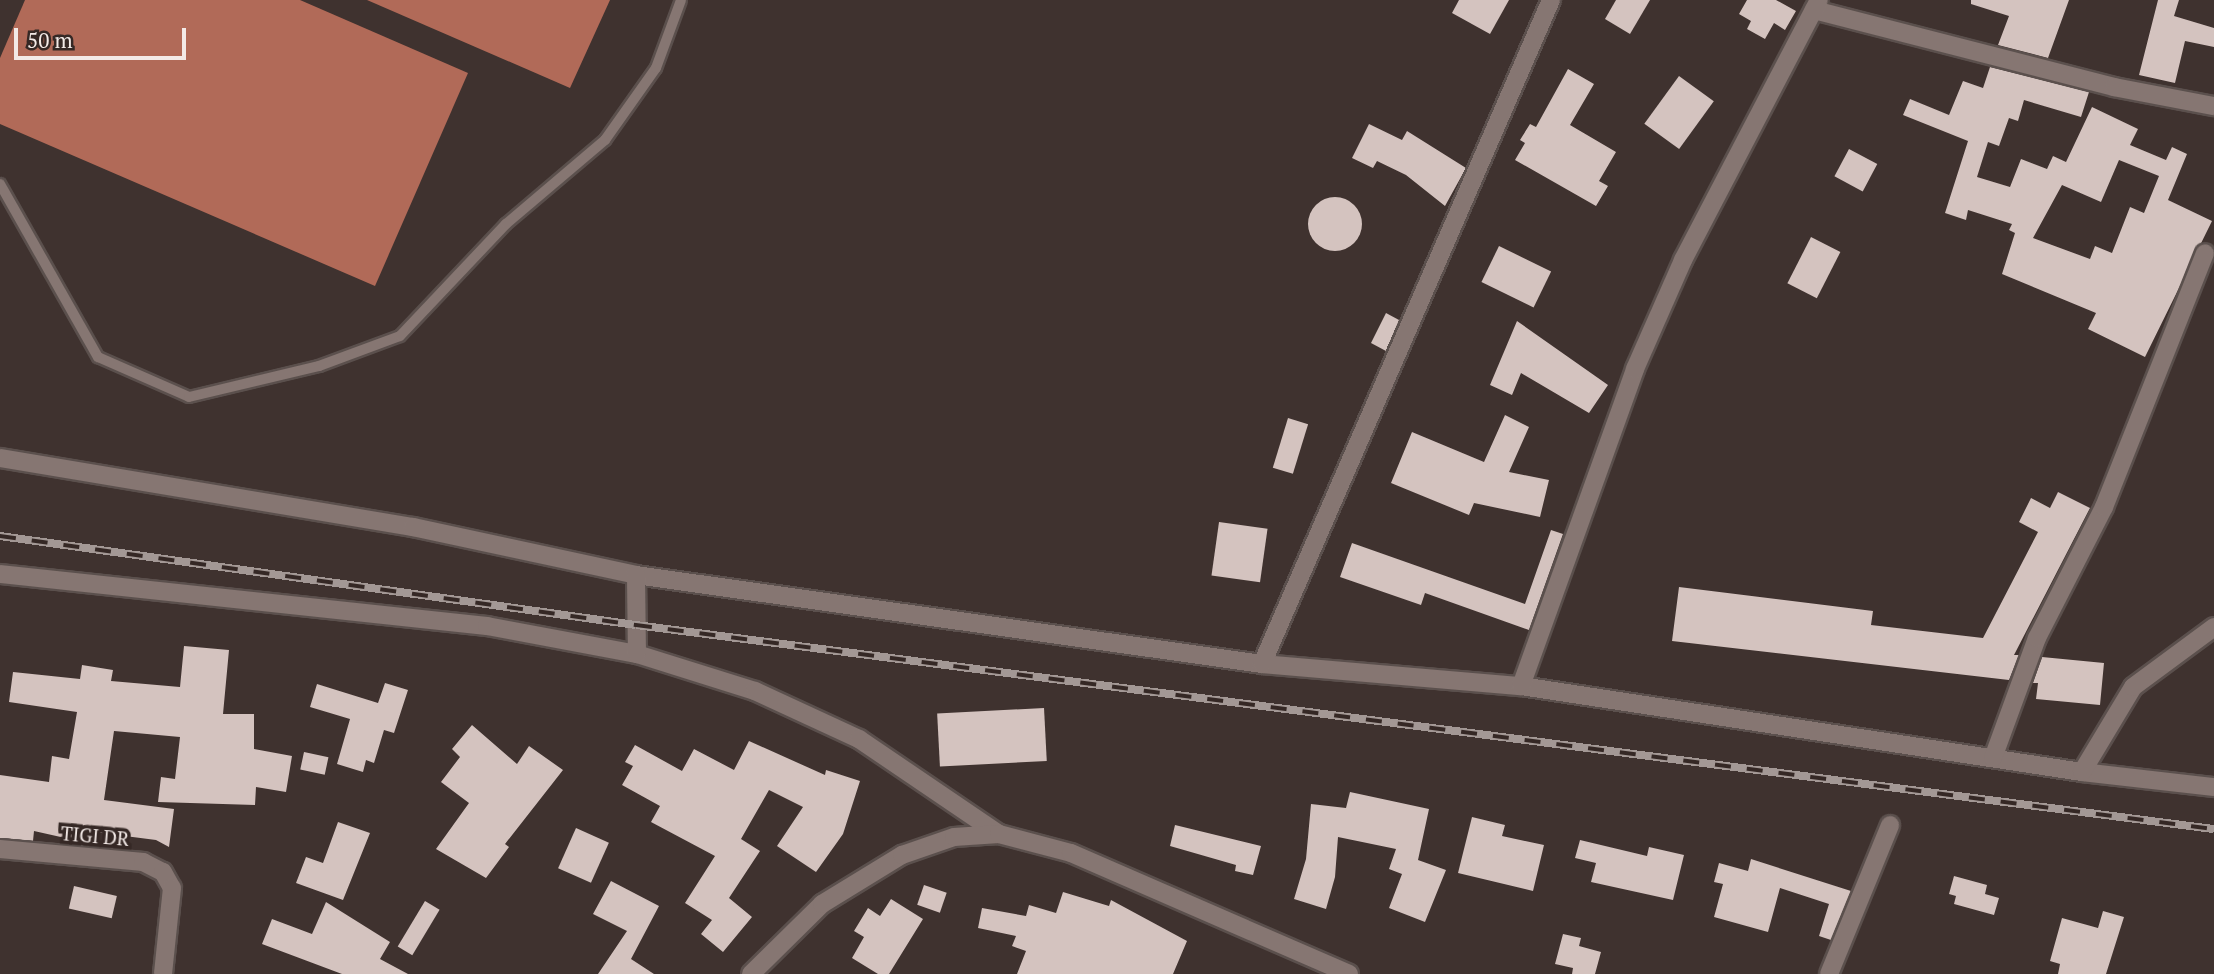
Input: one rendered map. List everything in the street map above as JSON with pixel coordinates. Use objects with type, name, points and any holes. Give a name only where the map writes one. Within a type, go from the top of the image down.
[{"type":"street","points":[[1262,664],[1550,0]]},
{"type":"street","points":[[1521,686],[1634,369],[1682,260],[1817,5],[2114,87],[2214,106]]},
{"type":"street","points":[[1993,758],[2037,638],[2104,507],[2205,253]]},
{"type":"street","points":[[0,458],[413,527],[636,575],[1262,664],[1521,686],[2082,772],[2214,787]]},
{"type":"street","points":[[0,573],[487,626],[637,654],[755,691],[859,739],[999,834]]},
{"type":"street","points":[[636,575],[637,654]]},
{"type":"street","points":[[2082,772],[2133,687],[2214,627]]},
{"type":"street","points":[[1829,974],[1891,825]]},
{"type":"street","points":[[751,974],[822,904],[902,855],[954,837],[999,834],[1071,853],[1349,974]]},
{"type":"street","name":"TIGI DR","points":[[0,849],[143,862],[163,872],[172,888],[163,974]]},
{"type":"lane","points":[[0,184],[98,357],[188,397],[319,366],[400,336],[506,224],[605,140],[656,68],[681,0]]},
{"type":"shaded area","points":[[25,0],[300,0],[468,73],[375,286],[0,124],[0,58]]},
{"type":"shaded area","points":[[367,0],[610,0],[570,88]]},
{"type":"building","points":[[1459,0],[1509,0],[1490,34],[1452,13]]},
{"type":"building","points":[[1616,0],[1650,0],[1630,34],[1605,19]]},
{"type":"building","points":[[1747,0],[1776,0],[1796,11],[1785,30],[1774,23],[1765,39],[1747,29],[1751,21],[1739,14]]},
{"type":"building","points":[[1971,0],[2069,0],[2048,58],[1998,45],[2009,16],[1971,4]]},
{"type":"building","points":[[2158,0],[2179,0],[2174,16],[2214,28],[2214,47],[2185,41],[2175,83],[2139,75]]},
{"type":"building","points":[[1990,67],[2089,92],[2081,117],[2024,100],[2018,121],[2009,118],[1999,146],[1988,142],[1977,177],[2010,187],[2021,159],[2047,169],[2053,156],[2066,162],[2092,107],[2138,129],[2130,145],[2166,160],[2172,147],[2187,154],[2168,200],[2212,221],[2145,357],[2088,329],[2096,313],[2002,274],[2015,233],[2009,230],[2012,224],[1968,210],[1966,220],[1945,213],[1968,141],[1903,115],[1910,99],[1949,115],[1963,81],[1983,88]],"holes":[[[2119,160],[2159,176],[2144,213],[2130,207],[2112,253],[2095,246],[2090,259],[2033,238],[2062,185],[2101,202]]]},
{"type":"building","points":[[1568,69],[1594,84],[1570,125],[1616,152],[1599,181],[1608,186],[1596,206],[1515,160],[1525,143],[1520,140],[1530,124],[1536,127]]},
{"type":"building","points":[[1679,76],[1714,101],[1679,149],[1644,124]]},
{"type":"building","points":[[1369,124],[1402,140],[1407,131],[1466,168],[1445,206],[1406,175],[1377,161],[1373,168],[1352,158]]},
{"type":"building","points":[[1849,149],[1877,164],[1863,191],[1834,176]]},
{"type":"building","points":[[1340,197],[1350,201],[1358,209],[1362,224],[1358,239],[1350,247],[1330,251],[1320,247],[1312,239],[1308,219],[1312,209],[1320,201]]},
{"type":"building","points":[[1811,237],[1840,252],[1817,298],[1787,283]]},
{"type":"building","points":[[1499,246],[1551,271],[1534,307],[1481,282]]},
{"type":"building","points":[[1386,313],[1399,320],[1386,351],[1371,343]]},
{"type":"building","points":[[1517,321],[1608,385],[1589,413],[1521,373],[1512,395],[1490,385]]},
{"type":"building","points":[[1505,415],[1529,427],[1509,472],[1549,480],[1540,517],[1474,503],[1469,515],[1391,483],[1412,432],[1484,462]]},
{"type":"building","points":[[1288,418],[1308,424],[1293,474],[1273,468]]},
{"type":"building","points":[[2058,492],[2090,508],[2014,655],[2019,655],[2009,680],[1672,641],[1679,587],[1873,611],[1871,625],[1983,638],[2038,532],[2019,522],[2031,498],[2050,508]]},
{"type":"building","points":[[1219,522],[1268,529],[1260,582],[1211,575]]},
{"type":"building","points":[[1551,530],[1563,534],[1529,630],[1425,593],[1421,605],[1340,577],[1352,543],[1525,604]]},
{"type":"building","points":[[184,646],[229,650],[223,714],[254,714],[254,749],[292,756],[286,792],[256,787],[255,805],[158,802],[161,777],[175,779],[180,737],[114,731],[104,800],[174,809],[169,847],[156,840],[86,831],[83,842],[34,831],[33,841],[0,838],[0,775],[49,782],[52,756],[69,759],[77,712],[9,702],[13,672],[80,679],[82,665],[113,670],[111,681],[180,687]]},
{"type":"building","points":[[2042,657],[2104,663],[2100,705],[2036,699],[2038,683],[2033,683]]},
{"type":"building","points":[[385,683],[408,690],[394,733],[384,730],[374,763],[366,760],[363,772],[337,764],[350,719],[310,707],[317,684],[378,703]]},
{"type":"building","points":[[1044,708],[1047,761],[940,767],[937,714]]},
{"type":"building","points":[[472,725],[517,764],[529,746],[563,770],[505,844],[509,847],[486,878],[436,849],[469,803],[441,782],[460,757],[452,749]]},
{"type":"building","points":[[749,741],[825,775],[826,770],[860,781],[843,834],[816,872],[777,846],[803,807],[769,790],[741,839],[760,851],[729,898],[752,917],[723,952],[701,934],[712,920],[685,903],[715,856],[651,822],[660,806],[622,785],[633,766],[625,762],[635,745],[682,771],[694,749],[734,770]]},
{"type":"building","points":[[304,752],[328,757],[325,775],[300,770]]},
{"type":"building","points":[[1350,792],[1429,809],[1418,860],[1446,870],[1425,922],[1389,908],[1402,874],[1389,869],[1396,849],[1338,837],[1335,877],[1326,909],[1294,899],[1306,859],[1311,804],[1346,808]]},
{"type":"building","points":[[1472,817],[1505,825],[1502,836],[1544,845],[1533,891],[1458,873]]},
{"type":"building","points":[[338,822],[370,833],[343,900],[296,883],[306,857],[323,863]]},
{"type":"building","points":[[1175,825],[1261,846],[1253,875],[1235,871],[1236,865],[1170,846]]},
{"type":"building","points":[[576,828],[609,843],[591,883],[558,868]]},
{"type":"building","points":[[1580,840],[1647,856],[1649,847],[1684,855],[1673,900],[1591,882],[1596,863],[1575,858]]},
{"type":"building","points":[[1751,859],[1851,891],[1831,940],[1819,936],[1829,904],[1780,888],[1768,932],[1714,917],[1723,884],[1714,882],[1719,863],[1748,871]]},
{"type":"building","points":[[1954,876],[1987,885],[1985,894],[1999,898],[1994,915],[1954,904],[1956,896],[1949,894]]},
{"type":"building","points":[[611,881],[659,906],[631,959],[654,974],[598,974],[627,931],[593,914]]},
{"type":"building","points":[[924,885],[947,893],[940,913],[917,905]]},
{"type":"building","points":[[74,886],[117,896],[112,918],[69,908]]},
{"type":"building","points":[[1063,892],[1109,906],[1111,900],[1187,941],[1173,974],[1017,974],[1026,951],[1012,946],[1016,936],[978,928],[982,908],[1026,916],[1029,905],[1056,913]]},
{"type":"building","points":[[891,899],[923,919],[889,974],[878,974],[852,958],[864,937],[854,931],[868,908],[880,916]]},
{"type":"building","points":[[425,901],[440,910],[412,955],[398,946]]},
{"type":"building","points":[[326,902],[390,942],[380,959],[408,974],[342,974],[262,944],[272,919],[312,934]]},
{"type":"building","points":[[2103,911],[2124,917],[2106,974],[2058,974],[2060,964],[2050,961],[2062,918],[2098,928]]},
{"type":"building","points":[[1563,934],[1581,938],[1579,946],[1601,952],[1595,974],[1572,974],[1573,968],[1555,964]]},
{"type":"railway","points":[[0,536],[636,625],[2214,829]]}]
